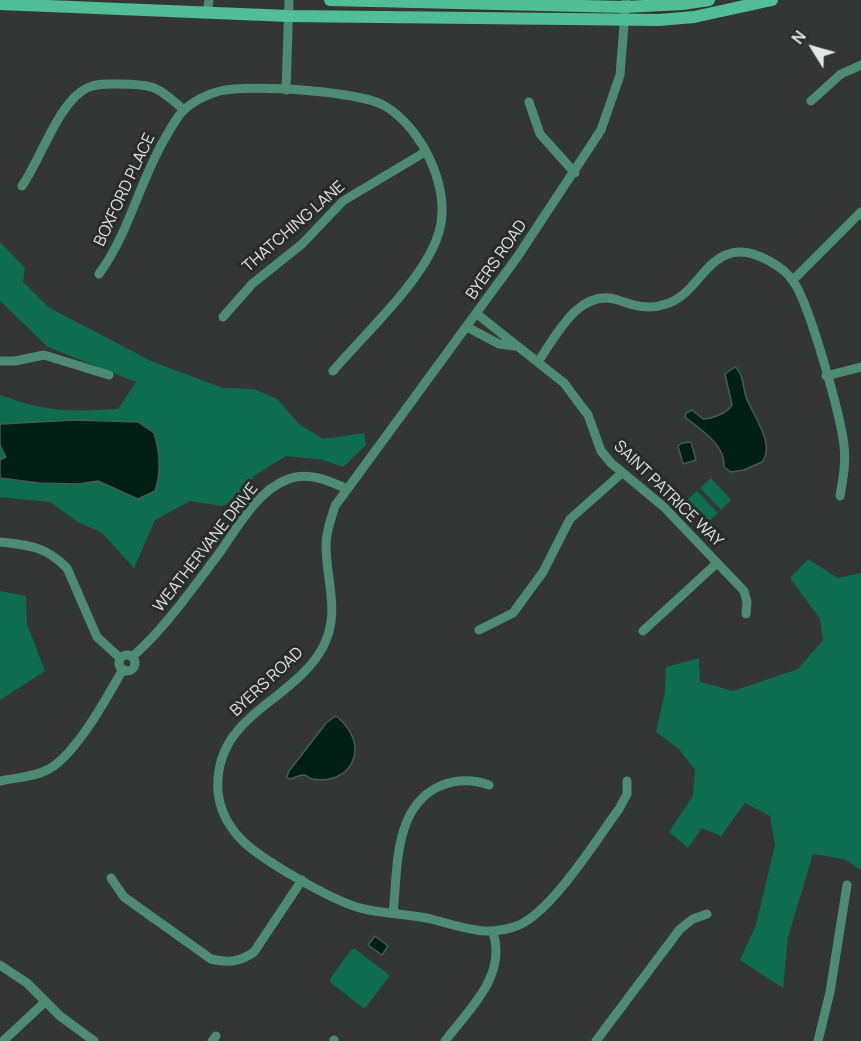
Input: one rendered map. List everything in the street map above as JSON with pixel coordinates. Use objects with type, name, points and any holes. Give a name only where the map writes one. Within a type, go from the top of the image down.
[{"type":"main road","points":[[330,0],[625,9],[694,17],[772,0]]},
{"type":"main road","points":[[0,4],[208,6],[288,16],[625,9],[709,0]]},
{"type":"street","points":[[286,90],[289,0]]},
{"type":"street","name":"BYERS ROAD","points":[[625,9],[620,75],[613,101],[601,129],[575,173],[477,314],[335,506],[328,526],[326,546],[333,616],[323,648],[308,666],[238,729],[224,752],[218,777],[223,813],[240,838],[302,880],[348,904],[431,919],[470,931],[493,932],[521,924],[545,906],[619,809],[627,794],[627,781]]},
{"type":"street","points":[[811,101],[841,74],[861,65]]},
{"type":"street","points":[[22,186],[34,170],[70,100],[89,87],[128,84],[155,87],[168,94],[184,110]]},
{"type":"street","name":"BOXFORD PLACE","points":[[99,274],[123,234],[149,166],[184,110],[202,98],[220,91],[238,89],[286,90],[364,97],[384,105],[404,121],[424,152],[441,187],[443,210],[440,230],[430,255],[333,371]]},
{"type":"street","points":[[529,102],[540,134],[575,173]]},
{"type":"street","name":"THATCHING LANE","points":[[223,317],[252,284],[302,244],[343,201],[424,152]]},
{"type":"street","points":[[793,280],[861,212]]},
{"type":"street","points":[[538,362],[572,314],[585,303],[606,298],[641,307],[667,304],[686,294],[710,264],[728,254],[750,253],[776,265],[793,280],[805,303],[844,446],[844,473],[840,496]]},
{"type":"street","name":"SAINT PATRICE WAY","points":[[477,314],[506,334],[515,346],[538,362],[577,397],[588,415],[602,451],[622,473],[664,507],[744,591],[747,602],[746,614]]},
{"type":"street","name":"SAINT PATRICE WAY","points":[[467,327],[499,344],[515,346]]},
{"type":"street","points":[[0,361],[15,361],[44,355],[109,375]]},
{"type":"street","points":[[826,376],[861,367]]},
{"type":"street","points":[[479,630],[513,613],[543,572],[570,519],[622,473]]},
{"type":"street","name":"WEATHERVANE DRIVE","points":[[132,657],[165,625],[254,508],[275,485],[307,476],[347,489]]},
{"type":"street","points":[[0,542],[43,549],[67,568],[97,637],[120,658]]},
{"type":"street","points":[[643,631],[717,563]]},
{"type":"street","points":[[120,658],[127,654],[135,662],[133,668],[123,669]]},
{"type":"street","points":[[120,658],[119,664],[123,669]]},
{"type":"street","points":[[0,781],[48,770],[58,762],[101,708],[123,669]]},
{"type":"street","points":[[393,913],[402,833],[414,807],[429,792],[448,783],[471,780],[489,785]]},
{"type":"street","points":[[111,878],[124,897],[211,959],[225,962],[246,958],[254,952],[302,880]]},
{"type":"street","points":[[818,1041],[830,992],[847,885]]},
{"type":"street","points":[[597,1041],[680,929],[693,919],[707,914]]},
{"type":"street","points":[[445,1041],[492,978],[497,955],[493,932]]},
{"type":"street","points":[[0,965],[27,983],[45,1002],[94,1041]]},
{"type":"street","points":[[3,1041],[45,1002]]},
{"type":"green space","points":[[0,242],[25,268],[23,282],[48,307],[151,361],[223,388],[254,389],[277,399],[299,424],[323,439],[364,433],[366,445],[343,467],[323,460],[286,456],[254,476],[235,501],[222,506],[190,501],[155,520],[134,568],[102,533],[78,522],[50,502],[0,497],[0,395],[58,410],[118,409],[136,382],[48,347],[0,301]]},
{"type":"green space","points":[[711,478],[731,500],[721,510],[700,488]]},
{"type":"green space","points":[[697,491],[718,513],[707,523],[687,500]]},
{"type":"green space","points":[[808,559],[838,578],[861,573],[861,870],[844,859],[813,854],[788,937],[783,988],[740,960],[756,925],[775,845],[770,816],[745,803],[721,836],[702,828],[688,848],[669,832],[693,796],[695,770],[679,749],[656,732],[665,692],[666,667],[699,658],[700,682],[733,691],[798,669],[823,640],[820,619],[790,578]]},
{"type":"green space","points":[[0,591],[26,596],[27,624],[45,671],[0,700]]},
{"type":"green space","points":[[355,949],[389,977],[363,1008],[330,982],[351,950]]},
{"type":"shaded area","points":[[735,367],[741,376],[746,397],[762,429],[766,455],[762,462],[744,470],[731,472],[724,467],[724,459],[717,445],[685,417],[686,413],[692,410],[703,419],[711,418],[730,408],[732,405],[725,374]]},
{"type":"shaded area","points":[[75,420],[138,422],[154,433],[159,462],[155,491],[138,499],[98,481],[78,484],[39,483],[0,478],[0,460],[6,457],[0,445],[0,424]]},
{"type":"shaded area","points":[[691,442],[696,460],[683,464],[678,446]]},
{"type":"shaded area","points":[[336,716],[349,730],[353,739],[355,748],[352,763],[342,774],[328,779],[312,779],[306,775],[290,779],[287,777],[289,771],[327,722]]},
{"type":"shaded area","points":[[375,936],[388,946],[382,955],[368,945]]}]
